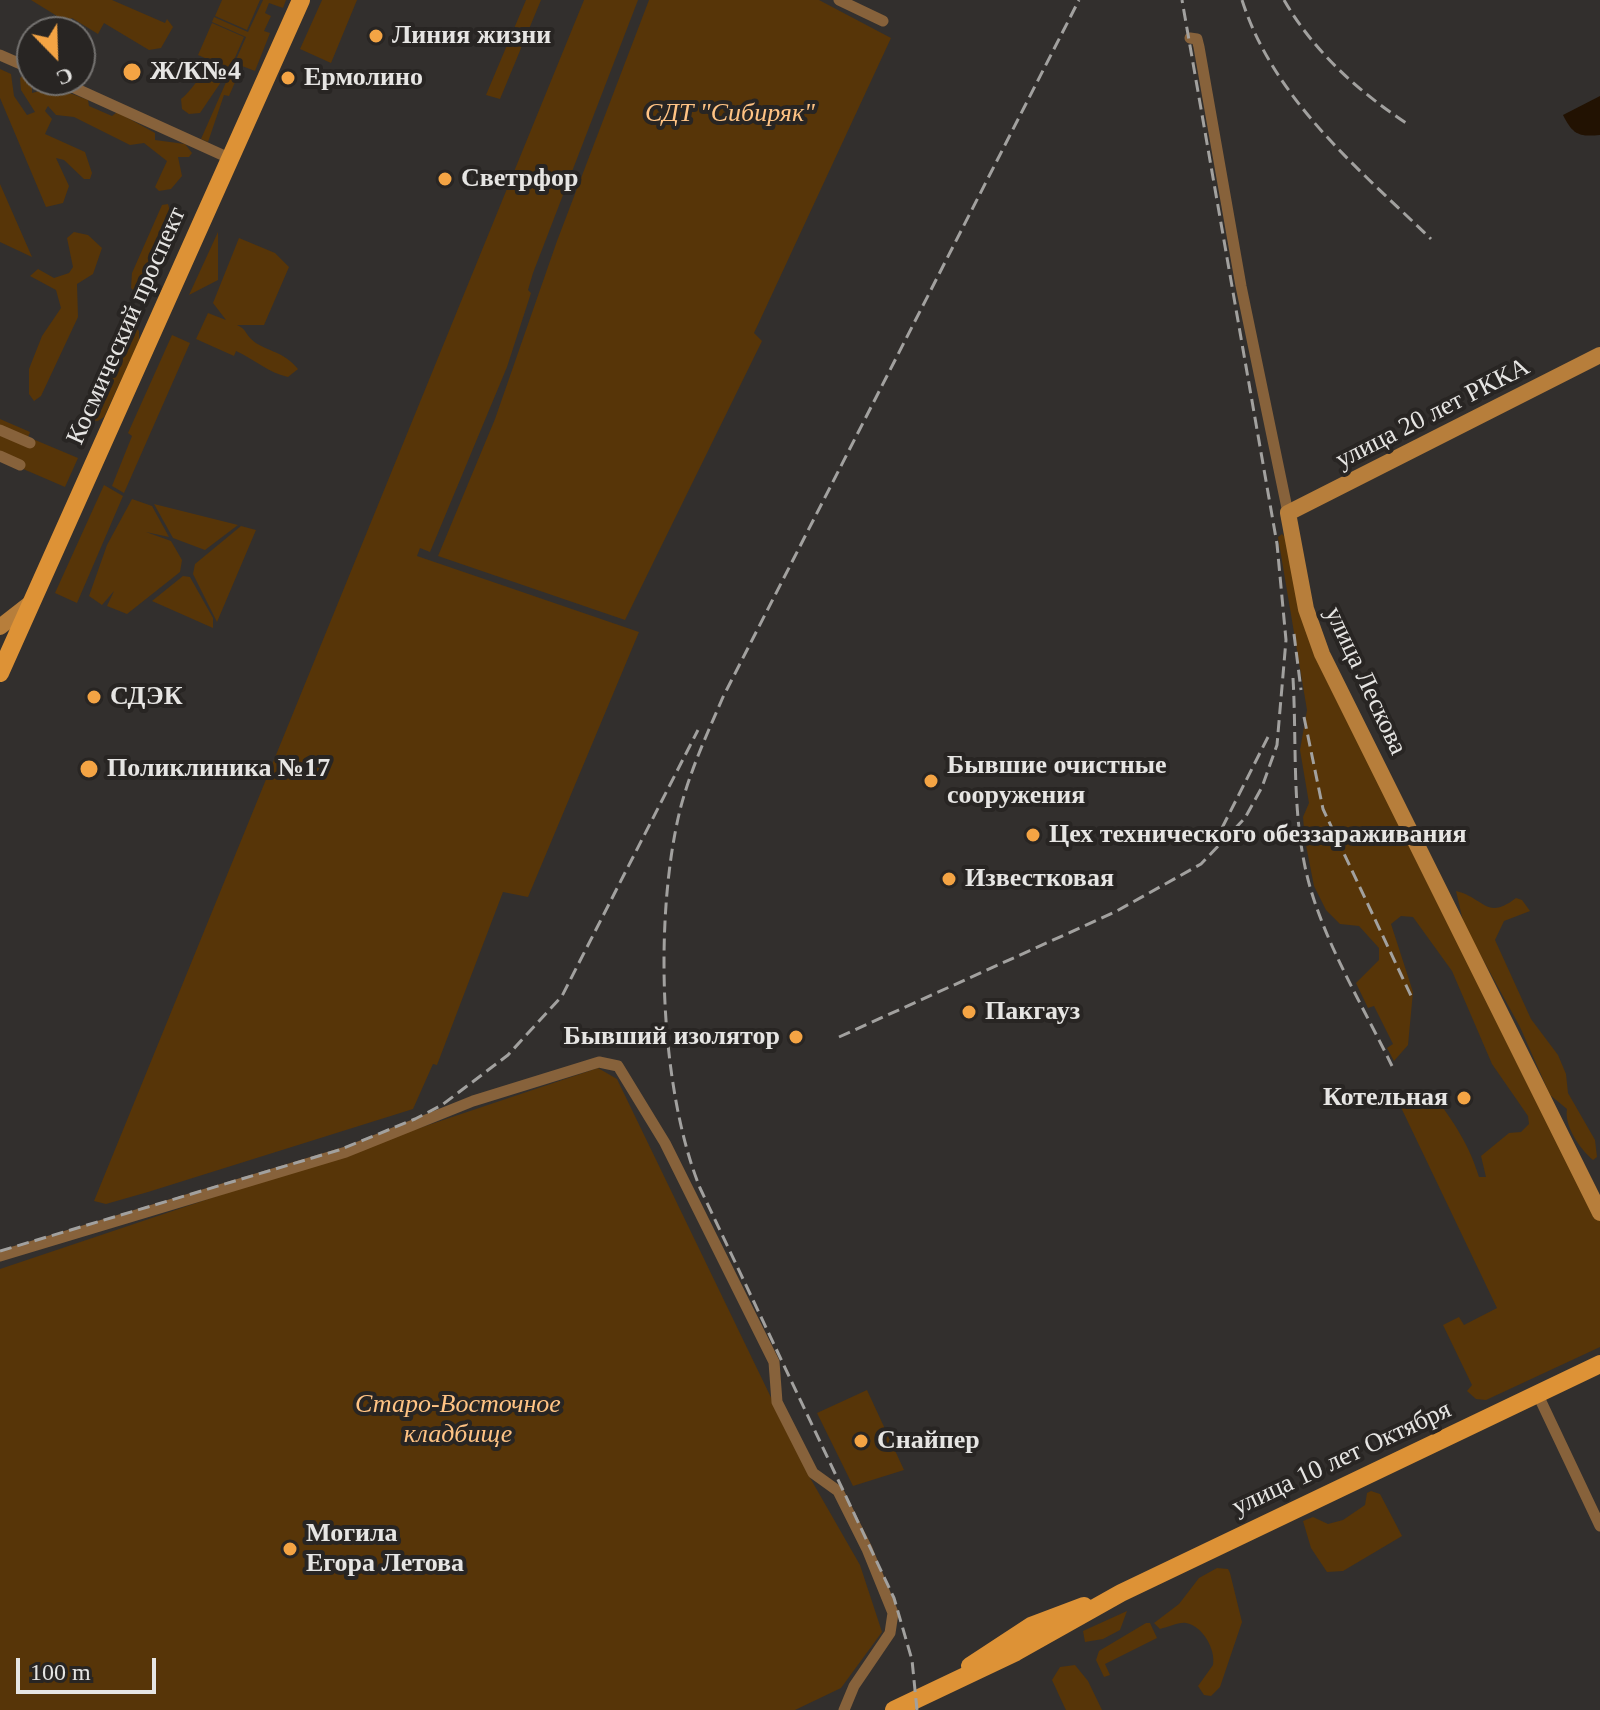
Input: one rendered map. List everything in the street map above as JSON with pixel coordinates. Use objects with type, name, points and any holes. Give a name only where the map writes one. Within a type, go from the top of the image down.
[{"type":"main road","name":"Космический проспект","points":[[0,673],[301,0]]},
{"type":"main road","name":"улица 20 лет РККА","points":[[1288,513],[1600,355]]},
{"type":"main road","name":"улица Лескова","points":[[1288,513],[1306,609],[1322,654],[1600,1213]]},
{"type":"main road","points":[[0,627],[35,598]]},
{"type":"main road","name":"улица 10 лет Октября","points":[[894,1710],[943,1686],[994,1647],[1031,1626],[1106,1600],[1600,1364]]},
{"type":"street","points":[[839,0],[883,21]]},
{"type":"street","name":"улица Лескова","points":[[1190,38],[1197,39],[1199,47],[1241,286],[1288,513]]},
{"type":"street","points":[[92,96],[229,158]]},
{"type":"street","points":[[0,430],[30,443]]},
{"type":"street","points":[[0,456],[20,465]]},
{"type":"street","points":[[0,1256],[346,1152],[473,1101],[599,1062],[611,1062],[618,1066],[665,1143],[774,1362],[780,1408],[813,1473],[842,1496],[890,1600],[894,1623],[890,1633],[854,1686],[844,1710]]},
{"type":"street","points":[[1538,1395],[1600,1526]]},
{"type":"green space","points":[[31,0],[112,0],[165,23],[167,19],[173,27],[161,48],[149,50],[104,23],[96,33],[96,16],[57,16]]},
{"type":"green space","points":[[222,0],[260,0],[247,30],[215,16]]},
{"type":"green space","points":[[263,0],[286,0],[283,8],[269,3],[265,13],[271,16],[264,31],[270,33],[255,71],[242,66],[229,96],[224,95],[208,142],[201,139],[246,37],[212,22],[214,17],[248,32]]},
{"type":"green space","points":[[322,0],[357,0],[331,63],[300,49]]},
{"type":"green space","points":[[526,0],[541,0],[500,99],[486,95]]},
{"type":"green space","points":[[584,0],[638,0],[533,273],[528,290],[531,293],[507,367],[430,552],[420,548],[417,556],[639,632],[528,897],[503,892],[437,1065],[433,1064],[413,1109],[148,1192],[106,1204],[94,1201]]},
{"type":"green space","name":"СДТ \"Сибиряк\"","points":[[649,0],[819,0],[891,38],[754,333],[762,341],[625,620],[438,556],[495,419],[557,241]]},
{"type":"green space","points":[[212,23],[244,37],[230,69],[198,55]]},
{"type":"green space","points":[[215,68],[221,82],[200,113],[189,114],[182,109],[181,99],[205,73]]},
{"type":"green space","points":[[0,69],[11,74],[14,96],[27,115],[35,112],[25,96],[78,96],[88,100],[89,106],[112,116],[117,112],[155,133],[155,140],[185,144],[192,153],[189,157],[178,157],[182,176],[171,189],[159,191],[155,187],[167,161],[144,143],[130,145],[74,117],[56,115],[48,106],[45,111],[52,119],[45,134],[85,152],[92,173],[90,179],[84,179],[64,160],[56,158],[69,186],[63,203],[46,207],[0,98]]},
{"type":"green space","points":[[0,184],[32,257],[0,242]]},
{"type":"green space","points":[[168,204],[171,226],[166,248],[147,291],[137,294],[131,288],[132,273],[162,205]]},
{"type":"green space","points":[[74,232],[88,235],[102,248],[93,274],[77,284],[78,317],[41,396],[34,401],[29,394],[29,369],[42,336],[61,308],[56,290],[30,276],[38,269],[54,278],[69,273],[73,267],[67,238]]},
{"type":"green space","points":[[218,232],[218,280],[189,295]]},
{"type":"green space","points":[[239,238],[275,253],[289,267],[264,325],[237,325],[256,343],[280,354],[298,369],[288,377],[236,351],[234,356],[196,339],[208,313],[226,320],[213,303]]},
{"type":"green space","points":[[134,326],[139,331],[139,341],[104,417],[98,421],[88,420]]},
{"type":"green space","points":[[172,335],[190,343],[124,493],[112,486],[132,436],[128,433]]},
{"type":"green space","points":[[0,419],[30,432],[28,437],[78,458],[65,487],[0,459]]},
{"type":"green space","points":[[104,485],[123,496],[77,603],[55,593]]},
{"type":"green space","points":[[132,499],[152,506],[169,537],[146,532],[171,541],[182,560],[180,572],[127,614],[107,606],[114,591],[102,605],[89,596],[107,545]]},
{"type":"green space","points":[[154,504],[238,525],[205,550],[173,538]]},
{"type":"green space","points":[[241,526],[256,530],[217,622],[193,574],[195,564]]},
{"type":"green space","points":[[1282,534],[1287,539],[1297,585],[1600,1221],[1600,1347],[1486,1400],[1476,1399],[1467,1391],[1472,1385],[1443,1325],[1459,1317],[1464,1325],[1497,1308],[1396,1097],[1434,1095],[1466,1144],[1479,1177],[1486,1177],[1481,1156],[1509,1133],[1521,1132],[1529,1124],[1528,1116],[1492,1064],[1452,971],[1413,917],[1401,916],[1391,924],[1413,992],[1408,1045],[1394,1061],[1387,1048],[1393,1044],[1374,1006],[1368,1008],[1356,983],[1379,960],[1379,948],[1359,926],[1340,924],[1326,910],[1314,886],[1305,840],[1303,817],[1309,803],[1300,750],[1307,710],[1278,537]]},
{"type":"green space","points":[[183,576],[190,577],[213,618],[213,628],[152,601]]},
{"type":"green space","points":[[1456,891],[1491,908],[1506,905],[1516,898],[1522,900],[1530,911],[1504,921],[1495,940],[1531,1019],[1558,1055],[1566,1074],[1568,1093],[1595,1140],[1597,1157],[1593,1160],[1574,1137],[1568,1123],[1567,1109],[1550,1095],[1520,1027],[1464,925]]},
{"type":"green space","name":"Старо-Восточное кладбище","points":[[598,1068],[617,1079],[809,1476],[860,1565],[882,1632],[841,1688],[795,1710],[0,1710],[0,1269]]},
{"type":"green space","name":"Снайпер","points":[[867,1390],[904,1470],[853,1486],[817,1413]]},
{"type":"green space","points":[[1367,1493],[1380,1494],[1402,1536],[1343,1571],[1327,1572],[1311,1548],[1303,1521],[1313,1517],[1328,1524],[1343,1520],[1365,1505]]},
{"type":"green space","points":[[1217,1568],[1228,1569],[1230,1573],[1242,1622],[1220,1687],[1211,1696],[1204,1695],[1198,1686],[1213,1665],[1212,1653],[1203,1634],[1186,1623],[1160,1629],[1154,1623],[1179,1604],[1199,1578]]},
{"type":"green space","points":[[1127,1611],[1120,1630],[1103,1639],[1085,1642],[1083,1631]]},
{"type":"green space","points":[[1150,1623],[1157,1638],[1105,1664],[1110,1675],[1104,1677],[1096,1660],[1099,1651]]},
{"type":"green space","points":[[1075,1665],[1088,1681],[1102,1710],[1066,1710],[1052,1680],[1060,1667]]},
{"type":"shaded area","points":[[1600,96],[1600,135],[1577,133],[1563,115]]},
{"type":"railway","points":[[917,1710],[912,1660],[894,1598],[700,1188],[686,1147],[669,1052],[665,1001],[666,900],[680,810],[723,697],[1079,0]]},
{"type":"railway","points":[[839,1037],[1115,912],[1201,864],[1245,818],[1262,787],[1277,745],[1286,640],[1277,544],[1182,0]]},
{"type":"railway","points":[[1242,0],[1256,36],[1297,101],[1348,159],[1431,239]]},
{"type":"railway","points":[[1284,0],[1309,37],[1339,70],[1409,125]]},
{"type":"railway","points":[[1294,634],[1301,690]]},
{"type":"railway","points":[[1293,678],[1297,810],[1310,887],[1336,956],[1392,1066]]},
{"type":"railway","points":[[1304,717],[1323,809],[1413,1000]]},
{"type":"railway","points":[[0,1251],[339,1150],[442,1105],[508,1055],[562,996],[698,730]]},
{"type":"railway","points":[[1222,828],[1269,735]]},
{"type":"place","name":"Линия жизни","points":[[376,36]]},
{"type":"place","name":"Ж/К№4","points":[[132,72]]},
{"type":"place","name":"Ермолино","points":[[288,78]]},
{"type":"place","name":"Светрфор","points":[[445,179]]},
{"type":"place","name":"СДЭК","points":[[94,697]]},
{"type":"place","name":"Поликлиника №17","points":[[89,769]]},
{"type":"place","name":"Бывшие очистные сооружения","points":[[931,781]]},
{"type":"place","name":"Цех технического обеззараживания","points":[[1033,835]]},
{"type":"place","name":"Известковая","points":[[949,879]]},
{"type":"place","name":"Пакгауз","points":[[969,1012]]},
{"type":"place","name":"Бывший изолятор","points":[[796,1037]]},
{"type":"place","name":"Котельная","points":[[1464,1098]]},
{"type":"place","name":"Снайпер","points":[[861,1441]]},
{"type":"place","name":"Могила Егора Летова","points":[[290,1549]]}]
